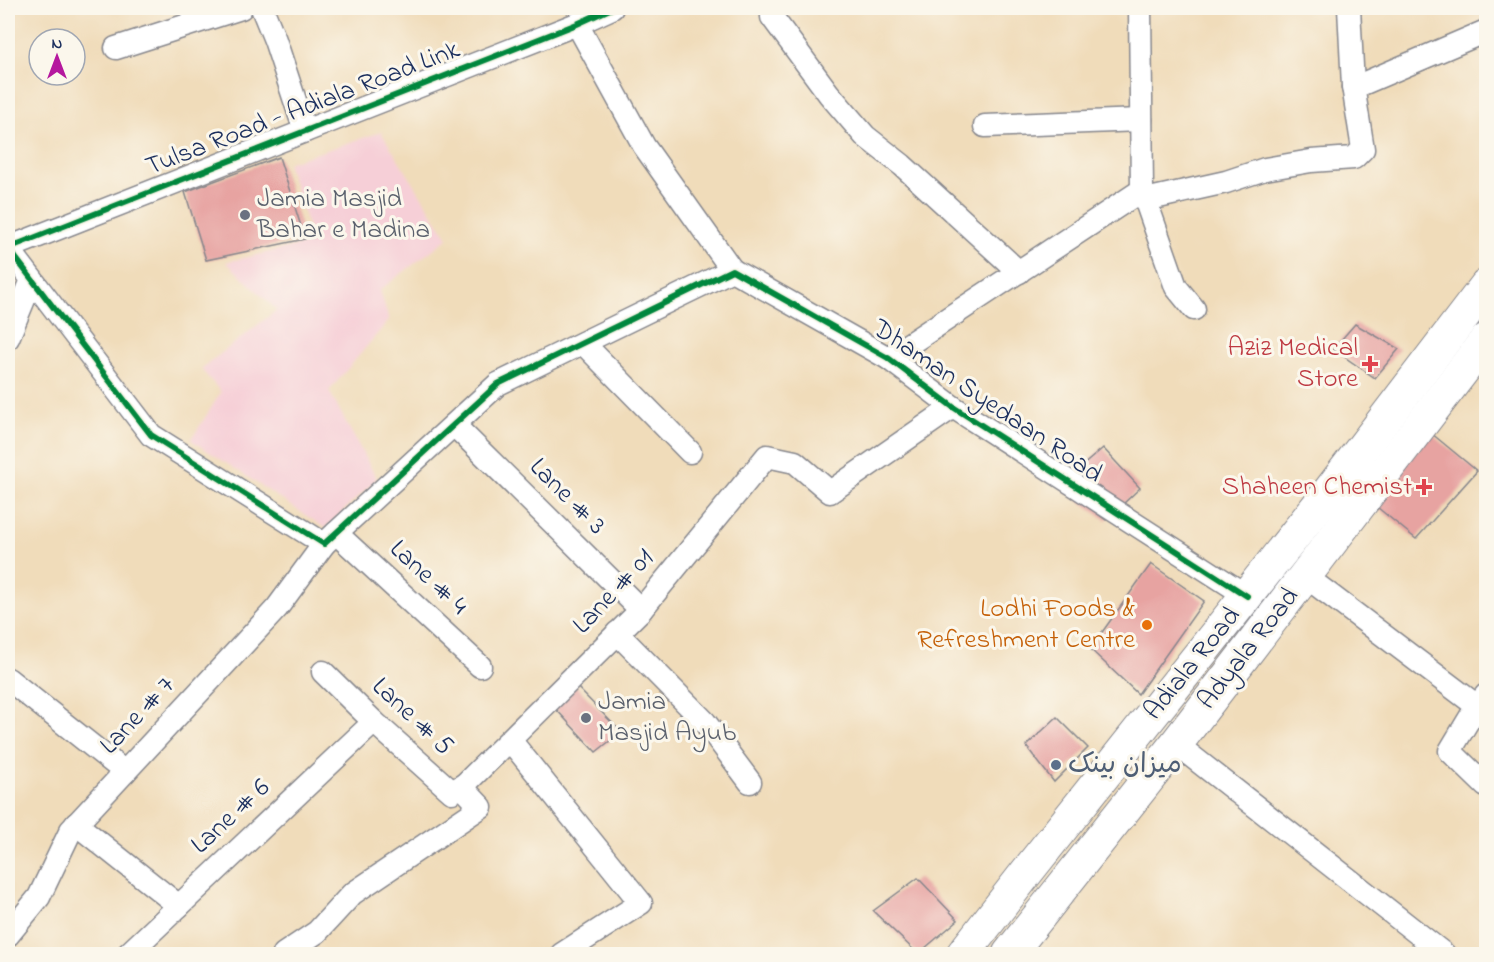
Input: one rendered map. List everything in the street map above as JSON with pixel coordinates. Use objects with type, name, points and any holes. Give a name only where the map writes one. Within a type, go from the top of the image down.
[{"type":"main road","name":"Adiala Road","points":[[963,954],[1325,497],[1486,286]]},
{"type":"main road","name":"Adyala Road","points":[[1009,954],[1176,744],[1486,340]]},
{"type":"street","points":[[116,48],[241,8]]},
{"type":"street","points":[[262,8],[306,131]]},
{"type":"street","name":"Tulsa Road - Adiala Road Link","points":[[8,248],[577,24],[612,8]]},
{"type":"street","points":[[1140,8],[1144,195],[1176,287],[1194,309]]},
{"type":"street","points":[[888,358],[1018,272],[1144,195],[1226,182],[1265,169],[1311,161],[1354,158],[1363,149],[1353,88],[1349,8]]},
{"type":"street","points":[[772,17],[829,94],[865,136],[902,165],[1018,272]]},
{"type":"street","points":[[8,248],[151,435],[330,539],[498,384],[732,270],[644,146],[577,24]]},
{"type":"street","points":[[1353,88],[1486,31]]},
{"type":"street","points":[[985,126],[1142,120]]},
{"type":"street","name":"Dhaman Syedaan Road","points":[[732,270],[888,358],[953,407],[1247,596]]},
{"type":"street","points":[[8,338],[32,280]]},
{"type":"street","points":[[582,343],[690,452]]},
{"type":"street","name":"Lane # 01","points":[[467,783],[641,610],[767,456],[795,462],[830,492],[953,407]]},
{"type":"street","name":"Lane # 3","points":[[454,425],[641,610]]},
{"type":"street","name":"Lane # 4","points":[[330,539],[480,666]]},
{"type":"street","name":"Lane # 7","points":[[8,935],[39,897],[70,830],[278,608],[330,539]]},
{"type":"street","points":[[1305,576],[1482,700],[1450,751],[1486,786]]},
{"type":"street","points":[[617,633],[705,722],[750,782]]},
{"type":"street","name":"Lane # 5","points":[[323,672],[374,722],[452,792],[467,783]]},
{"type":"street","points":[[8,679],[125,772]]},
{"type":"street","name":"Lane # 6","points":[[128,954],[374,722]]},
{"type":"street","points":[[510,740],[641,903],[562,954]]},
{"type":"street","points":[[1176,744],[1444,954]]},
{"type":"street","points":[[284,954],[317,932],[352,894],[481,807],[462,787],[467,783]]},
{"type":"street","points":[[76,824],[179,906]]},
{"type":"shaded area","points":[[381,132],[448,238],[380,290],[389,320],[329,391],[377,479],[325,528],[191,440],[221,392],[201,369],[277,310],[226,262],[313,242],[287,163]]},
{"type":"building","name":"Jamia Masjid Bahar e Madina","points":[[279,157],[305,239],[206,260],[185,192]]},
{"type":"building","name":"Aziz Medical Store","points":[[1355,324],[1399,349],[1375,378],[1333,349]]},
{"type":"building","name":"Shaheen Chemist","points":[[1431,433],[1477,471],[1416,539],[1372,503]]},
{"type":"building","points":[[1103,448],[1140,488],[1106,520],[1059,486]]},
{"type":"building","name":"Lodhi Foods & Refreshment Centre","points":[[1151,564],[1204,601],[1138,694],[1090,649]]},
{"type":"building","name":"Jamia Masjid Ayub","points":[[574,684],[621,732],[596,752],[552,705]]},
{"type":"building","name":"میزان بینک","points":[[1057,717],[1088,748],[1054,782],[1026,746]]},
{"type":"building","points":[[918,878],[958,920],[918,954],[873,911]]},
{"type":"cycle path","points":[[612,8],[577,24],[8,248],[151,435],[324,544],[498,384],[732,270],[888,358],[953,407],[1247,596]]},
{"type":"place","name":"Jamia Masjid Bahar e Madina","points":[[245,215]]},
{"type":"place","name":"Aziz Medical Store","points":[[1370,364]]},
{"type":"place","name":"Shaheen Chemist","points":[[1424,487]]},
{"type":"place","name":"Lodhi Foods & Refreshment Centre","points":[[1147,625]]},
{"type":"place","name":"Jamia Masjid Ayub","points":[[586,718]]},
{"type":"place","name":"میزان بینک","points":[[1056,765]]}]
